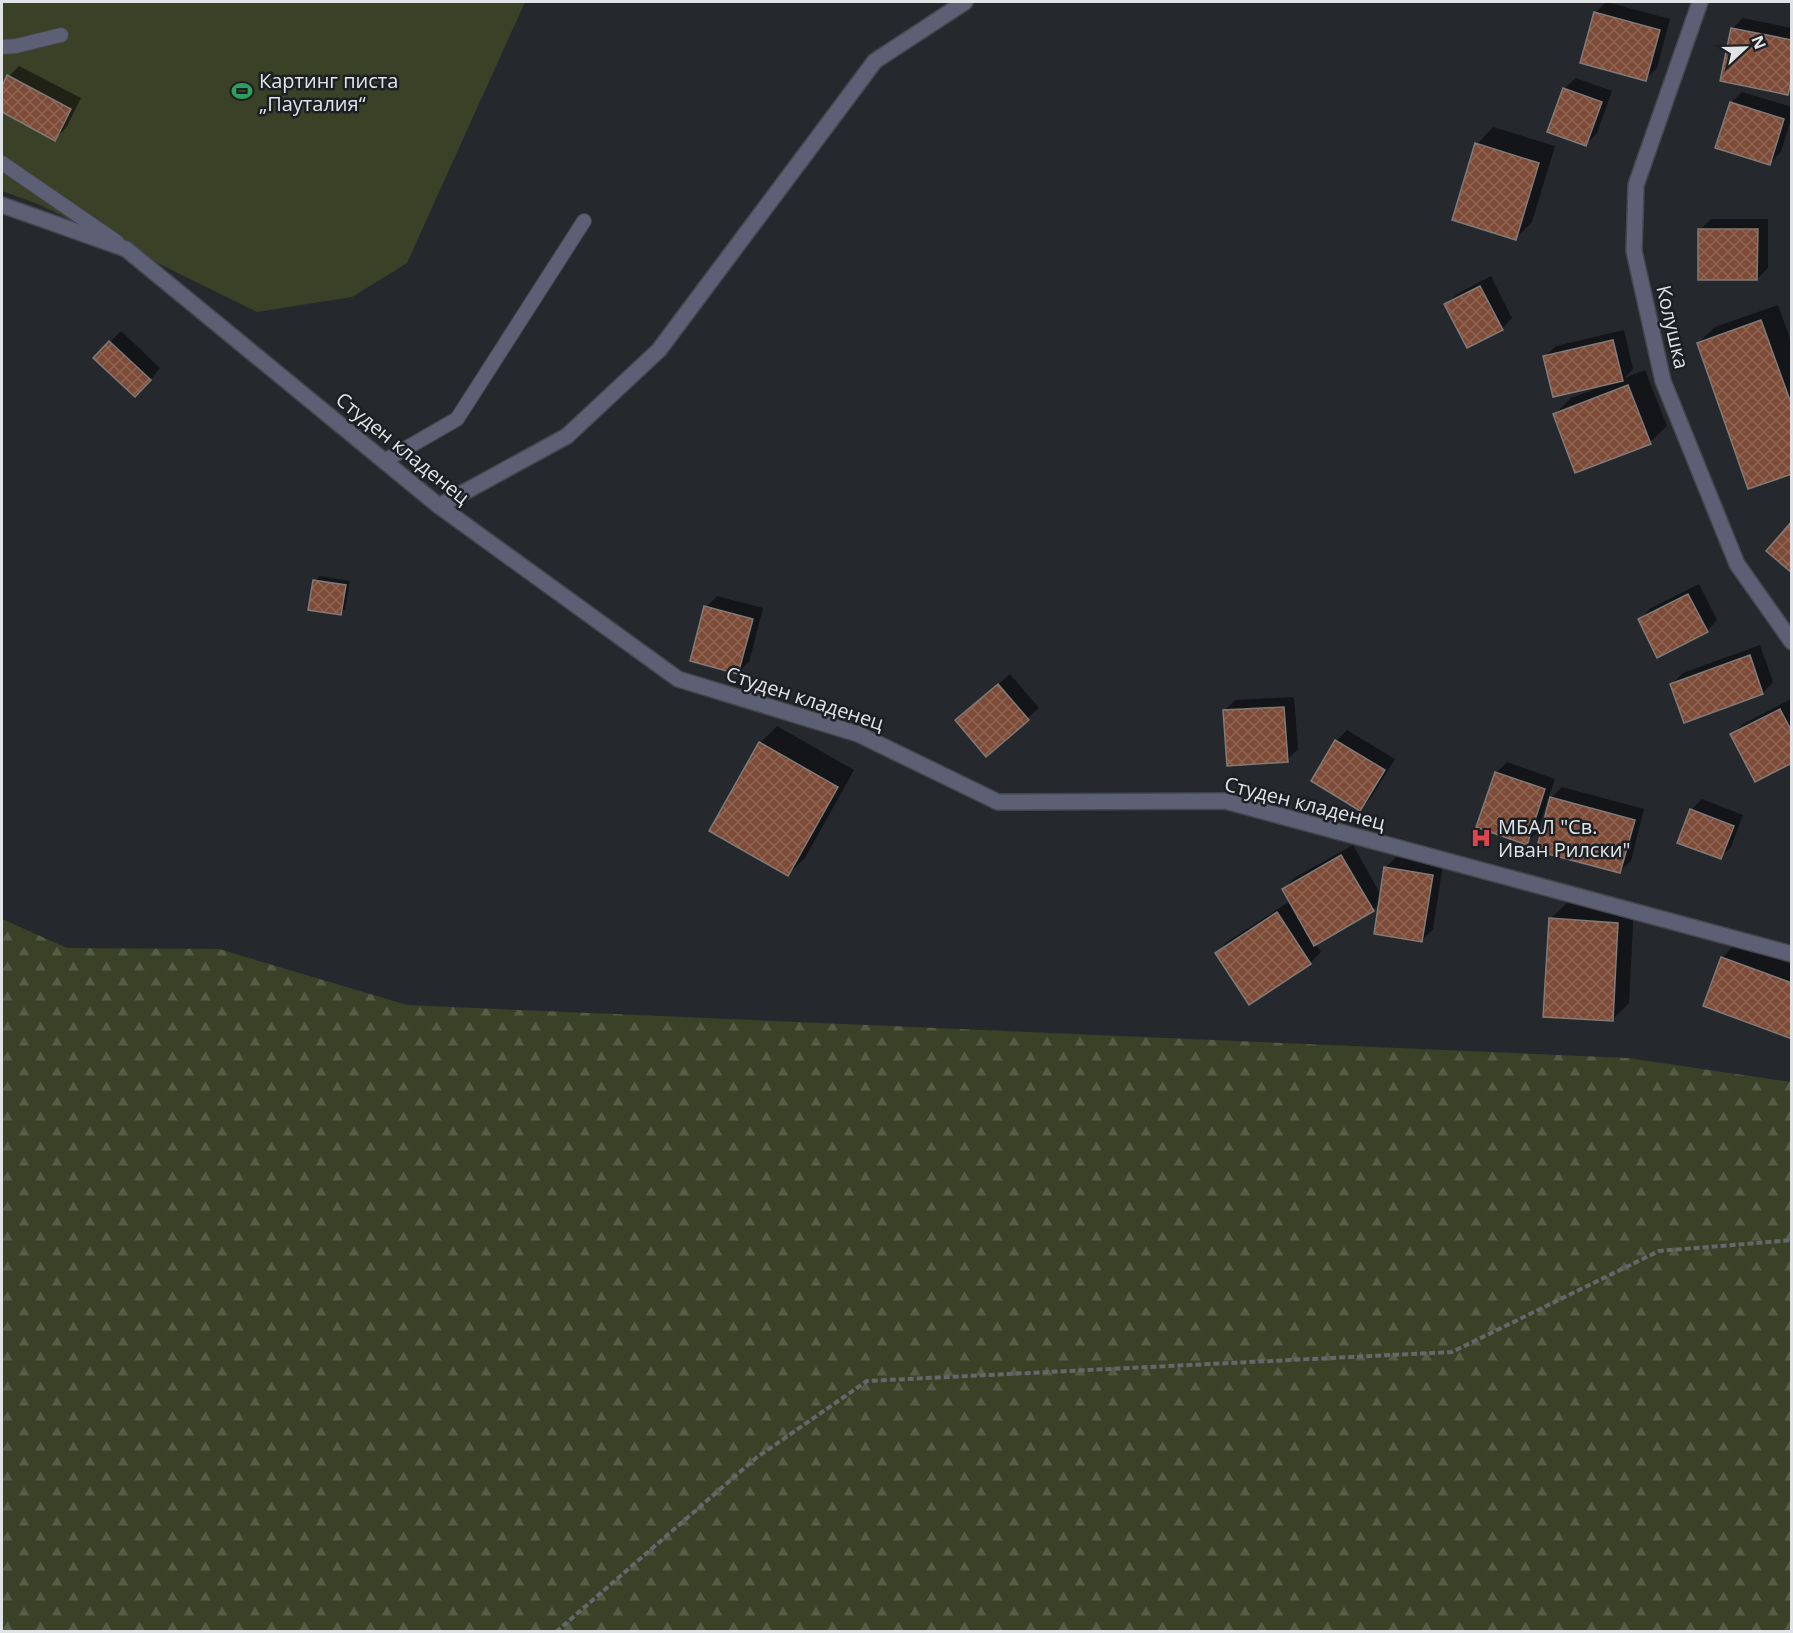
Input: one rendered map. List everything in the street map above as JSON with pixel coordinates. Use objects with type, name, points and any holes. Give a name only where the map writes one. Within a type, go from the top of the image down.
[{"type":"street","points":[[439,506],[567,436],[651,358],[875,61],[965,2]]},
{"type":"street","name":"Колушка","points":[[1700,2],[1636,185],[1634,251],[1663,381],[1737,564],[1791,642]]},
{"type":"street","name":"Студен кладенец","points":[[2,205],[126,249],[439,506],[678,679],[858,734],[998,802],[1225,801],[1791,954]]},
{"type":"lane","points":[[2,46],[15,46],[61,35]]},
{"type":"lane","points":[[2,163],[126,249]]},
{"type":"lane","points":[[384,461],[457,419],[584,221]]},
{"type":"path","points":[[556,1632],[756,1458],[867,1381],[1452,1352],[1659,1251],[1791,1240]]},
{"type":"green space","name":"Картинг писта „Пауталия“","points":[[2,2],[525,2],[407,263],[352,297],[257,312],[38,204],[2,191]]},
{"type":"green space","points":[[2,919],[67,948],[219,949],[407,1005],[1628,1058],[1791,1082],[1791,1631],[2,1631]]},
{"type":"building","points":[[1594,12],[1660,30],[1646,81],[1580,63]]},
{"type":"building","points":[[1731,28],[1792,40],[1792,78],[1788,95],[1720,81]]},
{"type":"building","points":[[7,75],[71,109],[55,141],[2,112],[2,87]]},
{"type":"building","points":[[1563,88],[1602,102],[1586,146],[1547,132]]},
{"type":"building","points":[[1730,102],[1784,119],[1770,165],[1715,148]]},
{"type":"building","points":[[1475,143],[1539,163],[1516,240],[1452,220]]},
{"type":"building","points":[[1698,229],[1758,229],[1757,280],[1698,280]]},
{"type":"building","points":[[1480,286],[1503,330],[1467,348],[1444,304]]},
{"type":"building","points":[[1761,320],[1792,406],[1792,474],[1748,489],[1697,343]]},
{"type":"building","points":[[1613,340],[1623,381],[1553,397],[1543,356]]},
{"type":"building","points":[[109,341],[151,380],[135,397],[93,358]]},
{"type":"building","points":[[1628,385],[1651,444],[1575,473],[1553,414]]},
{"type":"building","points":[[1792,521],[1792,573],[1766,551]]},
{"type":"building","points":[[313,580],[346,585],[341,615],[308,610]]},
{"type":"building","points":[[1688,594],[1708,632],[1657,658],[1638,619]]},
{"type":"building","points":[[704,606],[753,619],[738,674],[690,661]]},
{"type":"building","points":[[1750,655],[1763,694],[1684,723],[1670,684]]},
{"type":"building","points":[[998,684],[1029,720],[986,757],[955,720]]},
{"type":"building","points":[[1284,707],[1288,762],[1227,766],[1223,710]]},
{"type":"building","points":[[1780,709],[1792,732],[1792,763],[1755,782],[1730,734]]},
{"type":"building","points":[[1335,740],[1385,770],[1360,811],[1311,781]]},
{"type":"building","points":[[759,742],[838,787],[788,876],[709,831]]},
{"type":"building","points":[[1495,772],[1545,789],[1527,845],[1476,827]]},
{"type":"building","points":[[1550,797],[1635,820],[1620,873],[1536,851]]},
{"type":"building","points":[[1690,809],[1734,826],[1721,859],[1677,843]]},
{"type":"building","points":[[1341,855],[1374,911],[1314,946],[1282,889]]},
{"type":"building","points":[[1384,867],[1433,875],[1422,942],[1374,934]]},
{"type":"building","points":[[1277,912],[1311,964],[1249,1005],[1215,953]]},
{"type":"building","points":[[1549,918],[1618,923],[1613,1021],[1543,1017]]},
{"type":"building","points":[[1721,957],[1792,983],[1792,1039],[1703,1006]]},
{"type":"place","name":"Картинг писта „Пауталия“","points":[[242,91]]},
{"type":"place","name":"МБАЛ \"Св. Иван Рилски\"","points":[[1481,838]]}]
